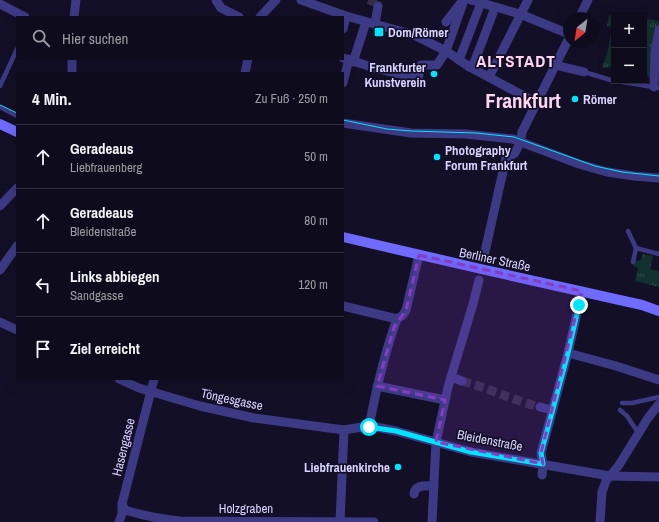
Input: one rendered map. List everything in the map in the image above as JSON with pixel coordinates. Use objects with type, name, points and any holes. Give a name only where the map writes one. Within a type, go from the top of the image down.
[{"type":"main road","points":[[0,124],[16,132]]},
{"type":"main road","name":"Berliner Straße","points":[[344,237],[642,305],[659,311]]},
{"type":"main road","name":"Berliner Straße","points":[[642,305],[659,305]]},
{"type":"street","points":[[74,16],[76,0]]},
{"type":"street","points":[[216,0],[221,8],[237,16]]},
{"type":"street","points":[[261,16],[276,0]]},
{"type":"street","points":[[301,0],[346,16],[414,35],[446,50],[469,67],[537,103]]},
{"type":"street","points":[[446,22],[464,0]]},
{"type":"street","points":[[349,60],[375,70],[418,80],[421,64],[437,65],[446,50],[464,0]]},
{"type":"street","points":[[471,0],[520,14],[563,32]]},
{"type":"street","points":[[489,77],[528,0]]},
{"type":"street","points":[[582,12],[588,0]]},
{"type":"street","points":[[0,4],[23,16]]},
{"type":"street","points":[[349,60],[354,59],[378,6]]},
{"type":"street","points":[[267,16],[268,7]]},
{"type":"street","points":[[459,60],[479,8]]},
{"type":"street","points":[[469,67],[474,63],[493,14]]},
{"type":"street","points":[[344,25],[346,16]]},
{"type":"street","points":[[656,88],[655,52],[659,30]]},
{"type":"street","points":[[484,256],[506,158],[515,152],[520,142],[522,132],[564,48]]},
{"type":"street","points":[[72,60],[72,72]]},
{"type":"street","points":[[245,72],[248,60]]},
{"type":"street","points":[[344,79],[349,60]]},
{"type":"street","points":[[555,65],[584,72]]},
{"type":"street","points":[[344,123],[411,133],[501,137],[520,142],[579,164],[607,172],[659,178]]},
{"type":"street","points":[[0,206],[16,189]]},
{"type":"street","points":[[0,270],[16,247]]},
{"type":"street","points":[[369,427],[377,384],[386,348],[399,318],[406,310],[419,255]]},
{"type":"street","points":[[432,522],[436,442],[445,400],[479,280]]},
{"type":"street","points":[[542,475],[543,464],[541,453],[568,353],[582,291]]},
{"type":"street","points":[[344,306],[399,318]]},
{"type":"street","points":[[0,322],[16,330]]},
{"type":"street","points":[[568,353],[659,380]]},
{"type":"street","points":[[451,378],[462,381]]},
{"type":"street","name":"Töngesgasse","points":[[120,380],[150,392],[200,406],[254,418],[344,430],[369,427]]},
{"type":"street","name":"Hasengasse","points":[[119,522],[122,514],[122,504],[154,380]]},
{"type":"street","points":[[377,384],[445,400]]},
{"type":"street","points":[[600,522],[602,492],[606,481],[619,465],[648,418],[659,404]]},
{"type":"street","points":[[540,406],[552,410]]},
{"type":"street","name":"Bleidenstraße","points":[[369,427],[396,431],[471,452],[610,476],[659,477]]},
{"type":"street","points":[[340,522],[344,430]]},
{"type":"street","points":[[414,494],[417,488],[423,485],[434,486]]},
{"type":"street","name":"Holzgraben","points":[[122,504],[125,510],[135,513],[156,518],[180,520],[374,522]]},
{"type":"lane","points":[[0,86],[16,51]]},
{"type":"lane","points":[[584,72],[611,80]]},
{"type":"lane","points":[[633,84],[656,88]]},
{"type":"lane","points":[[0,107],[16,115]]},
{"type":"lane","points":[[628,231],[636,248],[633,262]]},
{"type":"lane","points":[[636,248],[659,254]]},
{"type":"lane","points":[[622,404],[659,397]]},
{"type":"lane","points":[[620,410],[627,416],[639,434]]},
{"type":"highlighted area","points":[[419,255],[582,291],[541,453],[543,464],[436,442],[445,400],[377,386],[394,327],[406,310]]},
{"type":"green space","points":[[609,15],[611,15],[611,27],[607,26]]},
{"type":"green space","points":[[647,19],[659,21],[659,66],[657,78],[647,76]]},
{"type":"green space","points":[[611,33],[611,67],[602,68],[608,50]]},
{"type":"green space","points":[[643,254],[653,256],[650,269],[659,271],[659,287],[635,281],[638,268],[633,266],[635,260],[640,261]]},
{"type":"tunnel","points":[[368,0],[379,3],[378,6]]},
{"type":"tunnel","points":[[462,381],[540,407]]},
{"type":"tram line","points":[[0,105],[16,113]]},
{"type":"tram line","points":[[344,120],[387,129],[476,133],[514,137],[595,166],[622,172],[659,176]]},
{"type":"place","name":"Dom/Römer","points":[[379,32]]},
{"type":"place","name":"Frankfurter Kunstverein","points":[[434,74]]},
{"type":"place","name":"Römer","points":[[575,99]]},
{"type":"place","name":"Photography Forum Frankfurt","points":[[437,157]]},
{"type":"place","name":"Liebfrauenkirche","points":[[398,467]]},
{"type":"district","name":"ALTSTADT","points":[[516,61]]},
{"type":"district","name":"Frankfurt","points":[[523,101]]},
{"type":"route","points":[[369,427],[396,431],[471,452],[543,464],[541,453],[568,353],[579,305]]}]
